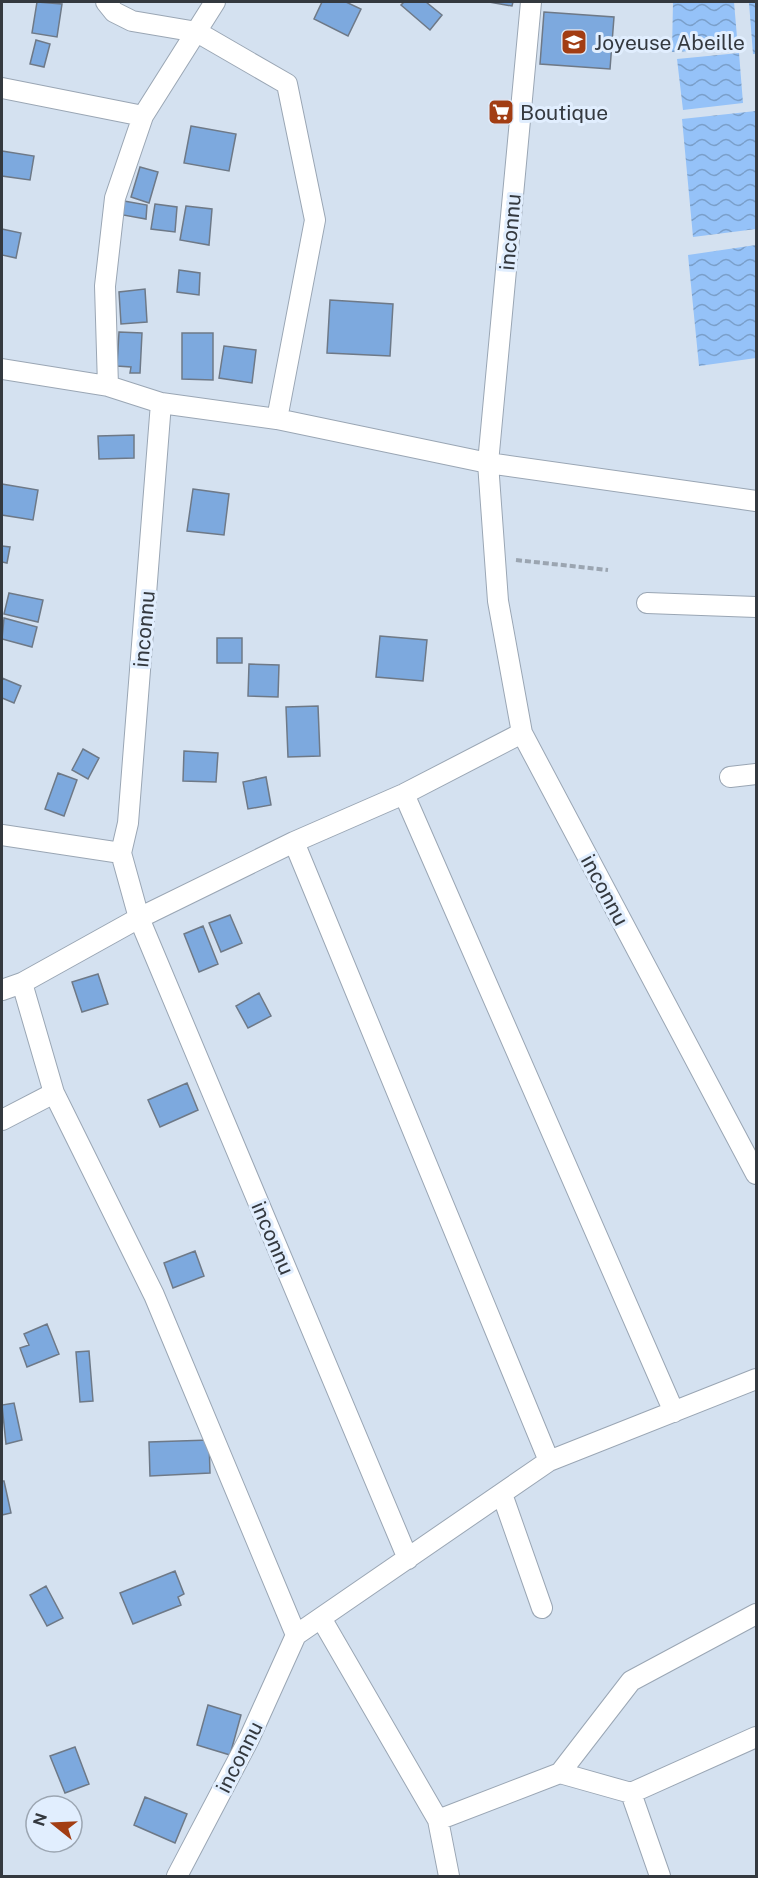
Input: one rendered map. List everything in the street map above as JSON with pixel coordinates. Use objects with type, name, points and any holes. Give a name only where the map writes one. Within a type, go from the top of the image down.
[{"type":"street","points":[[106,2],[114,12],[132,21],[197,32],[287,84],[315,220],[277,419]]},
{"type":"street","points":[[108,386],[105,286],[115,198],[143,116],[215,2]]},
{"type":"street","name":"inconnu","points":[[531,2],[488,463],[498,601],[522,733],[756,1174]]},
{"type":"street","points":[[2,88],[143,116]]},
{"type":"street","points":[[2,369],[108,386],[161,403],[277,419],[488,463],[756,501]]},
{"type":"street","name":"inconnu","points":[[161,403],[128,823],[121,853],[139,918],[408,1559]]},
{"type":"street","points":[[647,603],[756,607]]},
{"type":"street","points":[[2,990],[22,983],[139,918],[294,842],[404,794],[522,733]]},
{"type":"street","points":[[730,777],[756,774]]},
{"type":"street","points":[[404,794],[674,1412]]},
{"type":"street","points":[[2,835],[121,853]]},
{"type":"street","points":[[294,842],[549,1461]]},
{"type":"street","points":[[22,983],[54,1093],[154,1295],[296,1635],[549,1461],[756,1380]]},
{"type":"street","points":[[2,1120],[54,1093]]},
{"type":"street","points":[[502,1494],[542,1608]]},
{"type":"street","points":[[438,1820],[560,1773],[631,1681],[756,1614]]},
{"type":"street","points":[[321,1618],[438,1820],[449,1876]]},
{"type":"street","name":"inconnu","points":[[177,1876],[249,1739],[296,1635]]},
{"type":"street","points":[[560,1773],[631,1792],[756,1737]]},
{"type":"street","points":[[631,1792],[660,1876]]},
{"type":"path","points":[[494,558],[608,570]]},
{"type":"water","points":[[673,2],[734,2],[738,49],[672,52]]},
{"type":"water","points":[[756,2],[756,54],[753,54],[749,3]]},
{"type":"water","points":[[739,53],[743,103],[683,110],[677,59]]},
{"type":"water","points":[[756,111],[756,229],[693,237],[682,119]]},
{"type":"water","points":[[756,245],[756,358],[699,366],[688,255]]},
{"type":"building","points":[[37,2],[62,4],[57,37],[32,33]]},
{"type":"building","points":[[322,2],[346,2],[361,9],[348,36],[314,19]]},
{"type":"building","points":[[404,2],[426,2],[442,15],[430,30],[401,5]]},
{"type":"building","points":[[489,2],[513,2],[512,6]]},
{"type":"building","points":[[544,12],[614,17],[610,69],[540,64]]},
{"type":"building","points":[[36,40],[50,44],[44,67],[30,64]]},
{"type":"building","points":[[495,107],[512,107],[512,118],[495,118]]},
{"type":"building","points":[[191,126],[236,134],[229,171],[184,163]]},
{"type":"building","points":[[2,151],[34,156],[30,180],[2,176]]},
{"type":"building","points":[[140,167],[158,172],[149,203],[131,197]]},
{"type":"building","points":[[124,201],[147,205],[146,219],[123,215]]},
{"type":"building","points":[[155,204],[177,207],[175,232],[151,229]]},
{"type":"building","points":[[186,206],[212,209],[209,245],[180,240]]},
{"type":"building","points":[[2,229],[21,233],[16,258],[2,255]]},
{"type":"building","points":[[179,270],[200,273],[199,295],[177,292]]},
{"type":"building","points":[[145,289],[147,322],[121,324],[119,292]]},
{"type":"building","points":[[330,300],[393,304],[390,356],[327,353]]},
{"type":"building","points":[[119,332],[142,333],[140,373],[130,373],[131,367],[117,366]]},
{"type":"building","points":[[182,333],[213,333],[213,380],[182,379]]},
{"type":"building","points":[[224,346],[256,350],[252,383],[219,378]]},
{"type":"building","points":[[134,435],[134,458],[99,459],[98,436]]},
{"type":"building","points":[[2,484],[38,490],[33,520],[2,515]]},
{"type":"building","points":[[193,489],[229,494],[224,535],[187,531]]},
{"type":"building","points":[[2,546],[10,547],[7,563],[2,562]]},
{"type":"building","points":[[9,593],[43,600],[38,622],[4,614]]},
{"type":"building","points":[[4,618],[37,627],[32,647],[2,639]]},
{"type":"building","points":[[380,636],[427,640],[423,681],[376,677]]},
{"type":"building","points":[[217,638],[242,638],[242,663],[217,663]]},
{"type":"building","points":[[249,664],[279,665],[278,697],[248,696]]},
{"type":"building","points":[[2,678],[21,686],[14,703],[2,698]]},
{"type":"building","points":[[318,706],[320,756],[288,757],[286,707]]},
{"type":"building","points":[[83,749],[99,758],[88,779],[72,770]]},
{"type":"building","points":[[184,751],[218,753],[216,782],[183,781]]},
{"type":"building","points":[[58,773],[77,780],[64,816],[45,809]]},
{"type":"building","points":[[266,777],[271,805],[248,809],[243,782]]},
{"type":"building","points":[[230,915],[242,943],[221,952],[209,923]]},
{"type":"building","points":[[203,926],[218,964],[199,972],[184,934]]},
{"type":"building","points":[[98,974],[108,1004],[82,1012],[72,982]]},
{"type":"building","points":[[259,993],[271,1016],[248,1028],[236,1006]]},
{"type":"building","points":[[187,1083],[198,1110],[160,1127],[148,1100]]},
{"type":"building","points":[[195,1251],[204,1276],[173,1288],[164,1263]]},
{"type":"building","points":[[47,1324],[59,1354],[27,1367],[20,1348],[29,1345],[24,1334]]},
{"type":"building","points":[[89,1351],[93,1401],[80,1402],[76,1352]]},
{"type":"building","points":[[14,1403],[22,1440],[6,1444],[2,1405]]},
{"type":"building","points":[[209,1440],[210,1473],[150,1476],[149,1442]]},
{"type":"building","points":[[2,1481],[4,1481],[11,1513],[2,1515]]},
{"type":"building","points":[[175,1571],[184,1594],[178,1597],[181,1605],[133,1624],[120,1593]]},
{"type":"building","points":[[46,1586],[63,1618],[47,1626],[30,1595]]},
{"type":"building","points":[[208,1705],[241,1715],[230,1755],[197,1745]]},
{"type":"building","points":[[75,1747],[89,1784],[65,1793],[50,1756]]},
{"type":"building","points":[[145,1797],[187,1814],[175,1843],[134,1825]]},
{"type":"place","name":"Joyeuse Abeille","points":[[574,42]]},
{"type":"place","name":"Boutique","points":[[501,112]]}]
